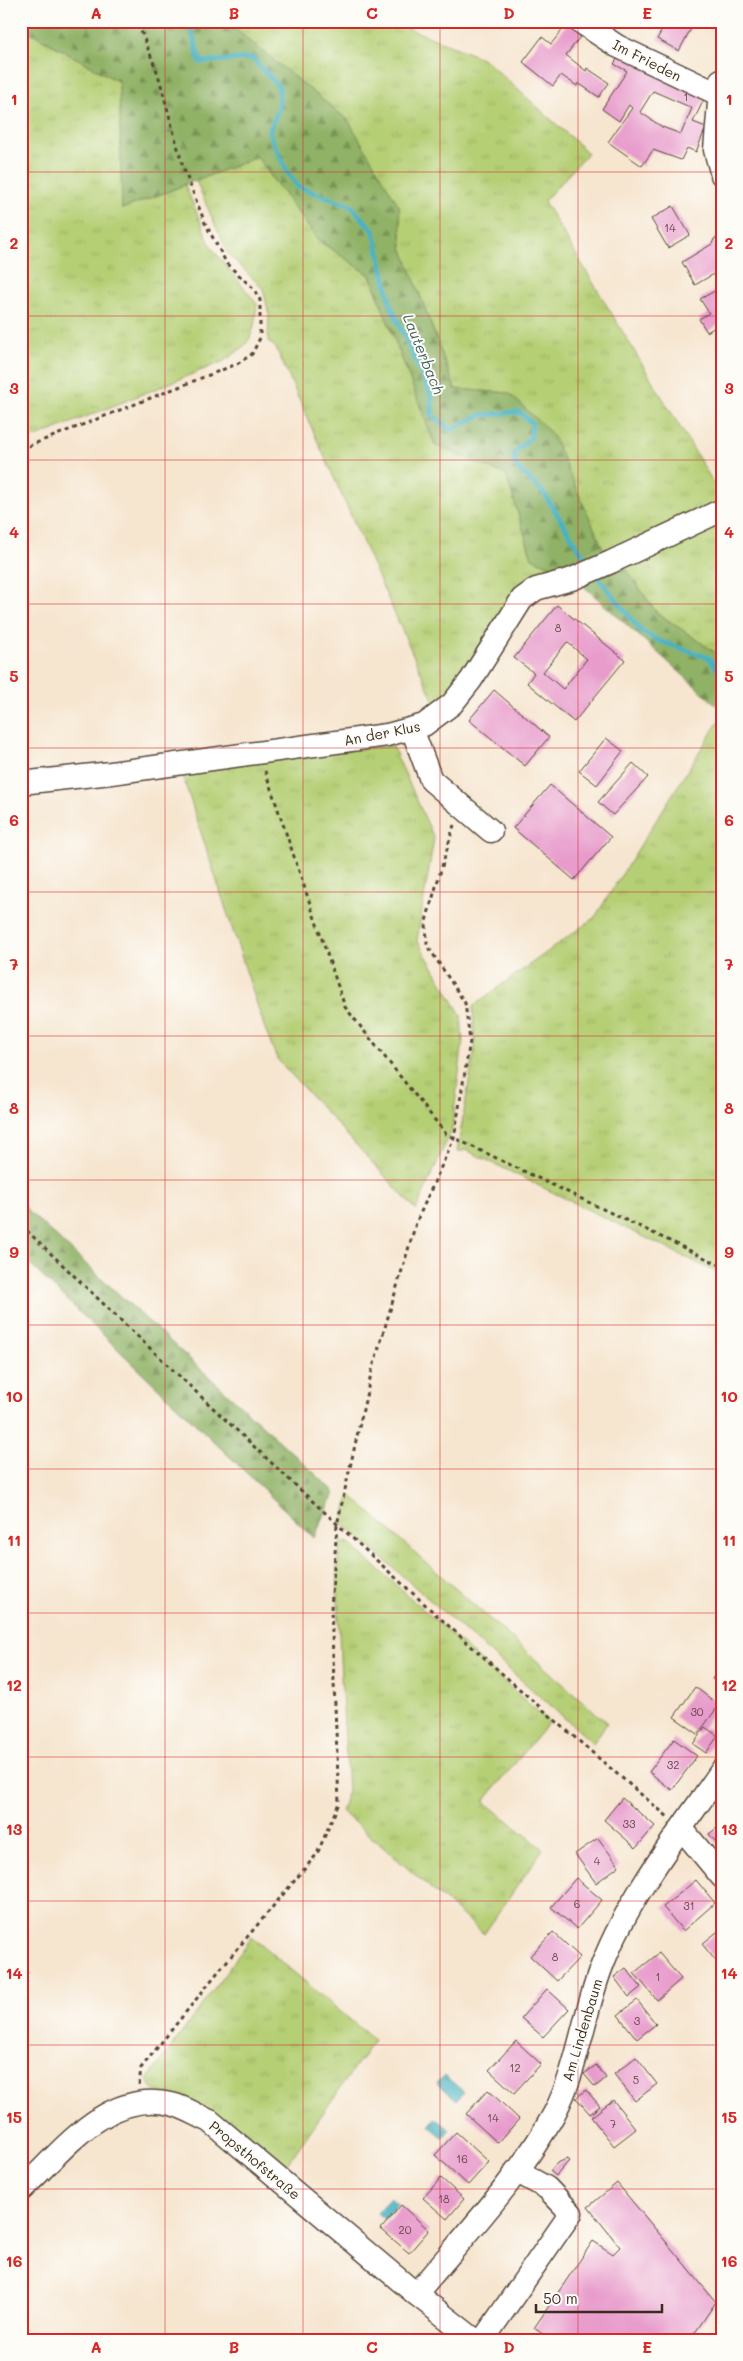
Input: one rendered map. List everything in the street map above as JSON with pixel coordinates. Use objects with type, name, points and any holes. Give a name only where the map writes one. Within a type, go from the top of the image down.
[{"type":"street","name":"Im Frieden","points":[[579,21],[617,46],[720,86]]},
{"type":"street","points":[[720,86],[715,150],[722,175]]},
{"type":"street","name":"An der Klus","points":[[21,783],[111,773],[424,726],[452,704],[471,680],[522,599],[536,589],[572,579],[722,510]]},
{"type":"street","points":[[412,729],[431,780],[491,831]]},
{"type":"street","name":"Am Lindenbaum","points":[[416,2294],[531,2153],[555,2112],[574,2067],[602,1964],[624,1918],[722,1770]]},
{"type":"street","points":[[682,1829],[722,1877]]},
{"type":"street","name":"Propsthofstraße","points":[[21,2190],[103,2115],[137,2102],[173,2104],[210,2121],[416,2294],[475,2340]]},
{"type":"street","points":[[483,2340],[571,2214],[547,2188],[516,2171]]},
{"type":"path","points":[[21,450],[237,364],[252,354],[260,338],[260,300],[254,289],[227,264],[204,223],[183,167],[158,74],[138,21]]},
{"type":"path","points":[[259,752],[345,1008],[446,1134],[722,1266]]},
{"type":"path","points":[[137,2102],[141,2068],[222,1967],[317,1854],[339,1803],[331,1609],[338,1525],[371,1374],[416,1223],[454,1138],[470,1041],[465,1003],[427,946],[426,921],[460,805]]},
{"type":"path","points":[[21,1225],[338,1525],[580,1744],[682,1829]]},
{"type":"path","points":[[21,2332],[31,2340]]},
{"type":"green space","points":[[21,21],[225,21],[348,120],[399,206],[402,247],[455,389],[509,393],[552,434],[607,557],[567,573],[532,558],[506,475],[435,445],[370,275],[318,240],[257,157],[122,209],[119,82],[21,27]]},
{"type":"green space","points":[[225,21],[390,21],[484,59],[588,153],[544,201],[722,497],[722,504],[607,557],[509,393],[455,389],[402,247],[399,206],[242,35]]},
{"type":"green space","points":[[21,27],[119,82],[122,209],[185,185],[211,247],[257,304],[254,325],[249,339],[240,350],[222,362],[21,443]]},
{"type":"green space","points":[[257,157],[318,240],[370,275],[435,445],[506,475],[532,558],[567,573],[535,581],[460,683],[436,706],[276,348],[268,341],[269,314],[263,289],[228,254],[196,181]]},
{"type":"green space","points":[[722,520],[722,657],[656,612],[624,566]]},
{"type":"green space","points":[[624,566],[656,612],[722,657],[722,710],[580,583]]},
{"type":"green space","points":[[722,716],[722,1275],[466,1150],[457,1152],[475,1048],[473,1006],[595,917]]},
{"type":"green space","points":[[392,745],[434,838],[417,940],[461,1015],[463,1040],[452,1129],[416,1210],[277,1059],[264,1026],[181,771]]},
{"type":"green space","points":[[21,1202],[29,1212],[335,1492],[314,1538],[21,1256]]},
{"type":"green space","points":[[350,1495],[607,1723],[593,1743],[342,1523]]},
{"type":"green space","points":[[341,1541],[349,1543],[549,1722],[484,1801],[543,1849],[484,1934],[341,1811],[348,1790],[340,1659],[337,1567]]},
{"type":"green space","points":[[252,1937],[374,2040],[283,2170],[219,2120],[154,2090],[147,2080]]},
{"type":"water","points":[[444,2075],[464,2092],[457,2100],[437,2083]]},
{"type":"water","points":[[435,2118],[450,2130],[444,2138],[429,2126]]},
{"type":"water","points":[[391,2198],[397,2204],[384,2219],[377,2213]]},
{"type":"building","points":[[604,21],[619,21],[611,34],[600,28]]},
{"type":"building","points":[[662,21],[695,21],[679,51],[657,39],[666,23]]},
{"type":"building","points":[[569,22],[583,33],[566,55],[586,71],[587,68],[609,83],[599,97],[578,83],[577,86],[561,75],[553,86],[523,62],[542,37],[551,44]]},
{"type":"building","points":[[620,54],[706,95],[693,122],[706,127],[696,152],[687,148],[681,160],[653,150],[642,166],[608,142],[632,108],[629,105],[619,121],[602,109],[627,71],[614,64]],"holes":[[[653,91],[692,108],[681,134],[662,127],[640,112]]]},
{"type":"building","points":[[673,206],[690,235],[668,248],[651,219]]},
{"type":"building","points":[[719,236],[722,237],[722,269],[695,285],[682,262],[712,244],[714,239]]},
{"type":"building","points":[[722,287],[722,323],[707,332],[699,319],[709,313],[700,299]]},
{"type":"building","points":[[557,605],[625,660],[574,722],[527,683],[534,673],[514,658]],"holes":[[[567,642],[587,659],[563,689],[543,672]]]},
{"type":"building","points":[[494,690],[549,737],[525,766],[469,720]]},
{"type":"building","points":[[606,738],[623,751],[597,785],[579,771]]},
{"type":"building","points":[[633,763],[648,777],[613,815],[598,802]]},
{"type":"building","points":[[550,785],[611,837],[574,880],[513,828]]},
{"type":"building","points":[[722,1663],[722,1685],[712,1679]]},
{"type":"building","points":[[695,1687],[719,1705],[698,1734],[674,1717]]},
{"type":"building","points":[[705,1727],[718,1736],[706,1753],[693,1744]]},
{"type":"building","points":[[674,1739],[697,1756],[672,1790],[649,1772]]},
{"type":"building","points":[[622,1798],[655,1826],[636,1848],[604,1820]]},
{"type":"building","points":[[722,1824],[722,1849],[709,1834]]},
{"type":"building","points":[[598,1838],[619,1866],[596,1883],[575,1854]]},
{"type":"building","points":[[576,1878],[602,1900],[577,1929],[551,1907]]},
{"type":"building","points":[[696,1880],[715,1903],[683,1931],[663,1907]]},
{"type":"building","points":[[722,1928],[722,1962],[719,1965],[702,1944]]},
{"type":"building","points":[[553,1932],[580,1957],[557,1981],[530,1956]]},
{"type":"building","points":[[659,1953],[681,1979],[657,2000],[634,1973]]},
{"type":"building","points":[[626,1968],[641,1987],[629,1997],[614,1977]]},
{"type":"building","points":[[547,1989],[569,2009],[543,2037],[521,2018]]},
{"type":"building","points":[[637,2000],[656,2024],[637,2039],[618,2015]]},
{"type":"building","points":[[516,2041],[541,2064],[514,2093],[489,2070]]},
{"type":"building","points":[[636,2057],[657,2084],[635,2101],[614,2074]]},
{"type":"building","points":[[596,2065],[606,2078],[595,2087],[584,2074]]},
{"type":"building","points":[[488,2090],[519,2119],[498,2143],[466,2114]]},
{"type":"building","points":[[586,2090],[600,2106],[590,2114],[576,2098]]},
{"type":"building","points":[[613,2100],[636,2129],[614,2146],[591,2117]]},
{"type":"building","points":[[456,2132],[489,2162],[468,2185],[435,2155]]},
{"type":"building","points":[[567,2159],[569,2161],[556,2176],[550,2171],[557,2163]]},
{"type":"building","points":[[441,2178],[464,2199],[447,2219],[423,2198]]},
{"type":"building","points":[[617,2183],[716,2302],[690,2340],[551,2340],[534,2328],[593,2241],[613,2254],[620,2247],[588,2207]]},
{"type":"building","points":[[401,2205],[429,2230],[409,2253],[381,2229]]},
{"type":"waterway","name":"Lauterbach","points":[[189,21],[200,62],[252,58],[279,87],[279,108],[269,132],[287,172],[298,187],[351,206],[374,231],[391,306],[432,398],[432,415],[451,430],[481,415],[520,412],[532,424],[531,437],[513,454],[517,468],[543,492],[590,566]]},
{"type":"waterway","name":"Lauterbach","points":[[596,575],[642,632],[659,641],[709,658],[722,676]]}]
